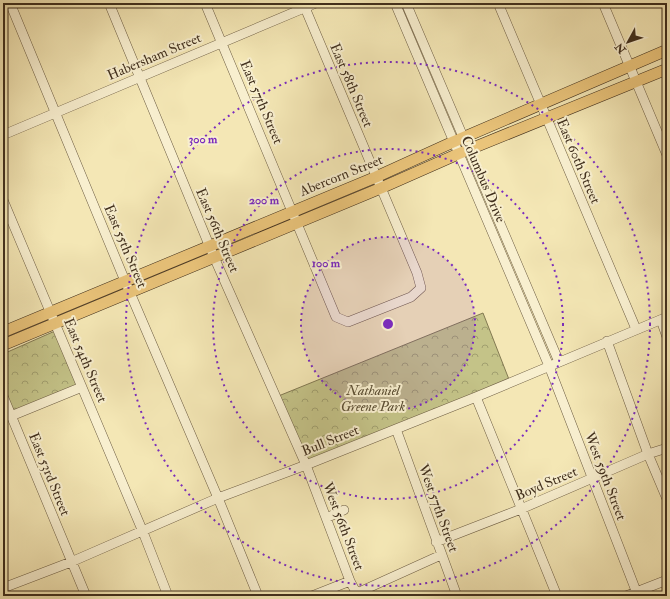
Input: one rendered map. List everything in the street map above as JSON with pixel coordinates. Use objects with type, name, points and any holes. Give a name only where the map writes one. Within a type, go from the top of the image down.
[{"type":"main road","name":"Abercorn Street","points":[[3,332],[376,177],[667,50]]},
{"type":"main road","name":"Abercorn Street","points":[[3,345],[214,256],[381,188],[458,154],[667,69]]},
{"type":"main road","points":[[3,592],[4,596]]},
{"type":"street","name":"East 55th Street","points":[[10,3],[258,596]]},
{"type":"street","name":"East 56th Street","points":[[109,3],[209,246],[306,465]]},
{"type":"street","name":"East 57th Street","points":[[205,3],[297,222]]},
{"type":"street","name":"Habersham Street","points":[[3,135],[222,43],[304,5],[316,3]]},
{"type":"street","name":"Columbus Drive","points":[[394,3],[458,140],[469,150],[559,362]]},
{"type":"street","name":"Columbus Drive","points":[[406,3],[458,140],[458,154],[549,366]]},
{"type":"street","name":"East 60th Street","points":[[498,3],[636,329]]},
{"type":"street","points":[[603,3],[667,155]]},
{"type":"street","name":"East 58th Street","points":[[297,222],[336,316],[348,322],[411,297],[421,288],[417,273],[304,5]]},
{"type":"street","name":"East 54th Street","points":[[3,200],[143,532],[168,596]]},
{"type":"street","points":[[664,318],[667,337]]},
{"type":"street","name":"Bull Street","points":[[3,588],[143,532],[218,498],[306,465],[476,397],[664,318]]},
{"type":"street","points":[[607,341],[648,454],[667,499]]},
{"type":"street","name":"West 59th Street","points":[[549,366],[591,479],[638,594]]},
{"type":"street","points":[[11,416],[82,386]]},
{"type":"street","name":"East 53rd Street","points":[[3,396],[86,596]]},
{"type":"street","points":[[476,397],[557,596]]},
{"type":"street","name":"West 57th Street","points":[[396,429],[457,596]]},
{"type":"street","name":"Boyd Street","points":[[436,542],[521,509],[648,454],[667,448]]},
{"type":"street","name":"West 56th Street","points":[[306,465],[350,581],[358,595]]},
{"type":"street","points":[[326,518],[344,510]]},
{"type":"street","points":[[358,595],[441,555]]},
{"type":"street","points":[[626,596],[638,594],[667,580]]},
{"type":"street","points":[[312,596],[350,581]]},
{"type":"green space","name":"Nathaniel Greene Park","points":[[483,313],[510,382],[306,465],[276,397]]},
{"type":"green space","points":[[55,331],[79,385],[12,413],[3,390],[3,354]]}]
